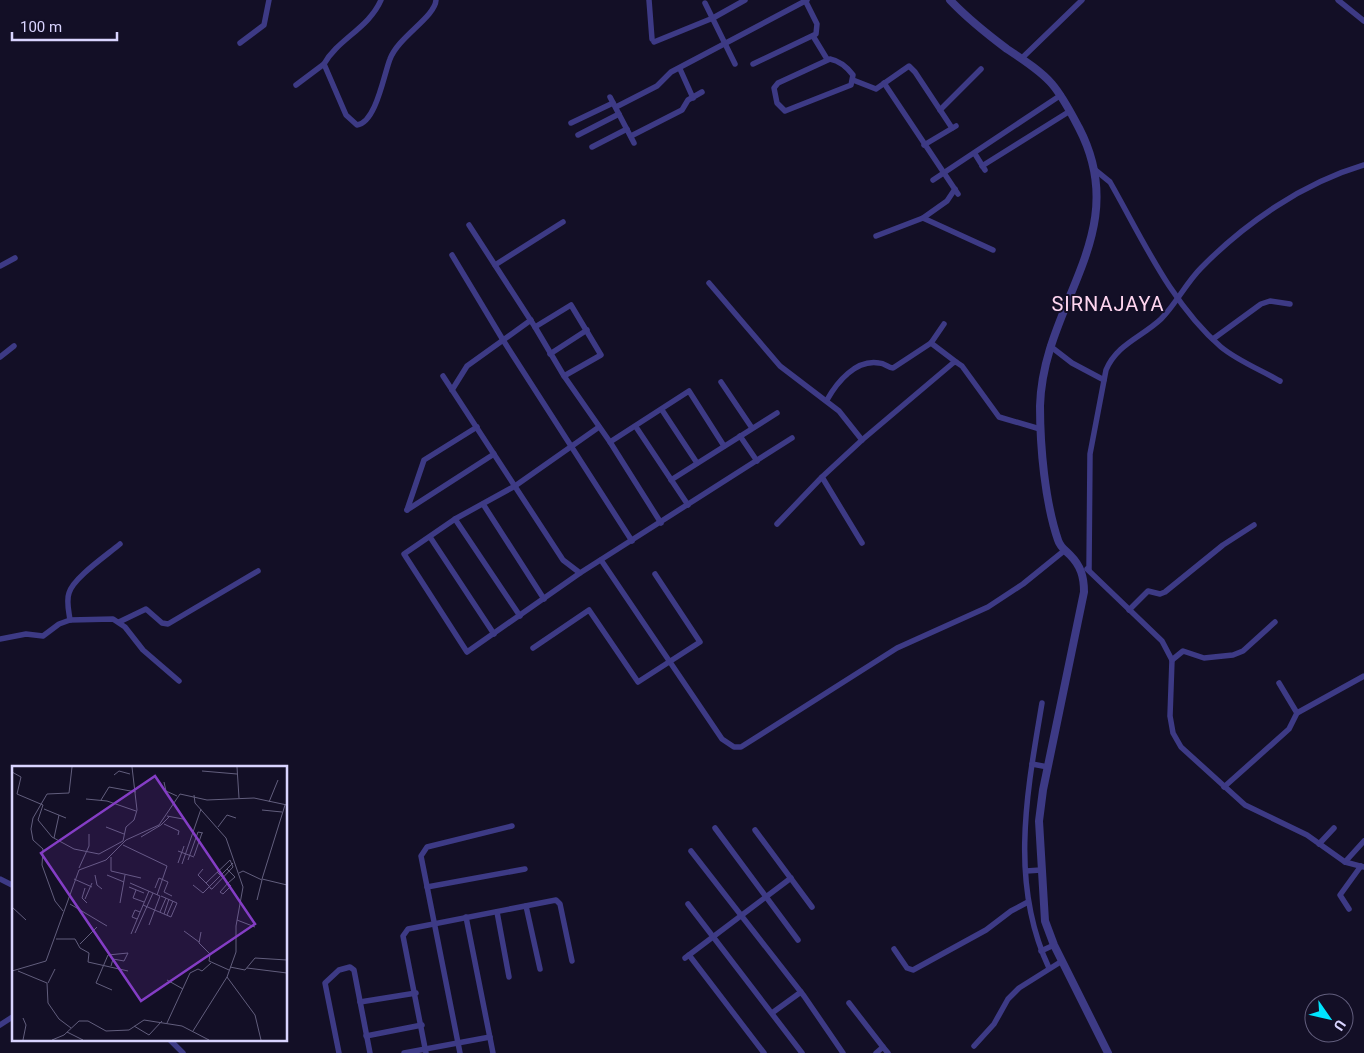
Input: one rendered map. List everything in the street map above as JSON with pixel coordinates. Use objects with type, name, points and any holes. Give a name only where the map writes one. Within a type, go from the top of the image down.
[{"type":"street","points":[[240,43],[264,25],[269,0]]},
{"type":"street","points":[[296,85],[324,64],[333,52],[372,17],[381,0]]},
{"type":"street","points":[[324,64],[348,119],[353,124],[361,125],[379,94],[390,59],[397,45],[430,14],[436,0]]},
{"type":"street","points":[[649,0],[653,40],[713,18],[745,0]]},
{"type":"street","points":[[571,123],[613,102],[657,86],[671,72],[680,69],[806,0],[818,29],[813,36],[753,64]]},
{"type":"street","points":[[950,0],[983,30],[1044,76],[1061,95],[1083,136],[1094,169],[1098,195],[1093,234],[1050,346],[1042,380],[1040,429],[1053,522],[1059,543],[1079,565],[1089,570],[1162,641],[1172,660],[1169,706],[1173,733],[1186,753],[1210,771],[1224,787],[1250,808],[1296,828],[1345,862],[1363,867],[1340,895],[1349,909]]},
{"type":"street","points":[[1021,58],[1082,0]]},
{"type":"street","points":[[1338,0],[1364,21]]},
{"type":"street","points":[[706,3],[735,64]]},
{"type":"street","points":[[813,36],[827,59]]},
{"type":"street","points":[[827,59],[841,63],[853,75],[851,85],[785,111],[781,108],[774,88],[778,83],[827,59]]},
{"type":"street","points":[[853,80],[873,89],[909,66],[954,127],[924,145]]},
{"type":"street","points":[[680,69],[693,98]]},
{"type":"street","points":[[940,110],[981,69]]},
{"type":"street","points":[[876,236],[923,218],[947,202],[957,191],[924,145],[884,83]]},
{"type":"street","points":[[631,136],[682,110],[688,100],[702,92]]},
{"type":"street","points":[[933,180],[975,154],[1061,95]]},
{"type":"street","points":[[613,102],[634,143]]},
{"type":"street","points":[[975,154],[984,168],[1070,110]]},
{"type":"street","points":[[578,135],[619,114]]},
{"type":"street","points":[[592,147],[627,128]]},
{"type":"street","points":[[1089,570],[1090,454],[1108,366],[1120,350],[1162,318],[1202,267],[1250,225],[1329,178],[1364,165]]},
{"type":"street","points":[[1094,169],[1110,182],[1177,297],[1213,339],[1230,353],[1280,381]]},
{"type":"street","points":[[923,218],[993,250]]},
{"type":"street","points":[[495,265],[563,222]]},
{"type":"street","points":[[469,225],[531,320],[564,376],[610,442],[661,523]]},
{"type":"street","points":[[452,255],[503,340],[632,541]]},
{"type":"street","points":[[0,266],[15,258]]},
{"type":"street","points":[[709,283],[780,366],[827,400],[847,420],[862,440]]},
{"type":"street","points":[[1213,339],[1261,304],[1270,301],[1290,304]]},
{"type":"street","points":[[535,327],[571,305],[587,330],[601,355],[564,376]]},
{"type":"street","points":[[452,390],[467,366],[531,320]]},
{"type":"street","points":[[827,400],[839,382],[858,367],[874,362],[893,368],[931,344],[944,324]]},
{"type":"street","points":[[550,354],[587,330]]},
{"type":"street","points":[[931,344],[962,366],[999,417],[1040,429]]},
{"type":"street","points":[[0,357],[14,346]]},
{"type":"street","points":[[1050,346],[1072,363],[1104,380]]},
{"type":"street","points":[[777,524],[822,477],[862,440],[949,364],[956,362]]},
{"type":"street","points":[[443,376],[563,560],[580,573]]},
{"type":"street","points":[[721,382],[752,428]]},
{"type":"street","points":[[610,442],[689,391],[724,446]]},
{"type":"street","points":[[662,410],[697,463]]},
{"type":"street","points":[[671,480],[777,412]]},
{"type":"street","points":[[599,426],[515,486],[455,519],[404,554],[467,652],[544,600],[580,573],[792,438]]},
{"type":"street","points":[[477,427],[424,460],[407,510],[494,454]]},
{"type":"street","points":[[636,427],[688,505]]},
{"type":"street","points":[[740,436],[757,461]]},
{"type":"street","points":[[822,477],[862,542]]},
{"type":"street","points":[[483,504],[544,600]]},
{"type":"street","points":[[455,519],[520,616]]},
{"type":"street","points":[[1129,610],[1148,591],[1160,594],[1165,592],[1223,545],[1254,525]]},
{"type":"street","points":[[430,537],[494,634]]},
{"type":"street","points":[[70,620],[68,594],[73,585],[120,544]]},
{"type":"street","points":[[601,560],[722,739],[734,747],[741,747],[896,648],[988,607],[1023,584],[1065,550]]},
{"type":"street","points":[[1055,965],[1047,948],[1044,917],[1033,870],[1025,811],[1040,765],[1083,601],[1083,577],[1079,565]]},
{"type":"street","points":[[119,622],[146,609],[162,623],[168,624],[258,571]]},
{"type":"street","points":[[533,648],[589,610],[638,682],[700,642],[655,574]]},
{"type":"street","points":[[0,639],[26,634],[43,636],[59,624],[70,620],[108,619],[119,622],[129,631],[143,650],[178,681]]},
{"type":"street","points":[[1172,660],[1184,651],[1204,658],[1239,652],[1275,622]]},
{"type":"street","points":[[1224,787],[1290,729],[1297,713],[1364,676]]},
{"type":"street","points":[[1279,683],[1297,713]]},
{"type":"street","points":[[1042,703],[1040,813],[1028,902],[1055,965],[1108,1053]]},
{"type":"street","points":[[460,1053],[427,887],[420,861],[422,852],[427,847],[512,826]]},
{"type":"street","points":[[715,828],[798,940]]},
{"type":"street","points":[[1320,844],[1334,828]]},
{"type":"street","points":[[755,830],[812,907]]},
{"type":"street","points":[[1345,862],[1364,841]]},
{"type":"street","points":[[691,851],[801,992],[843,1053]]},
{"type":"street","points":[[427,887],[525,869]]},
{"type":"street","points":[[764,1053],[687,957],[791,878]]},
{"type":"street","points":[[0,879],[12,885]]},
{"type":"street","points":[[426,1051],[404,933],[408,929],[556,900],[559,902],[572,961]]},
{"type":"street","points":[[894,949],[907,968],[913,970],[986,930],[1011,911],[1028,902]]},
{"type":"street","points":[[688,904],[712,938],[802,1053]]},
{"type":"street","points":[[526,906],[540,969]]},
{"type":"street","points":[[496,912],[509,977]]},
{"type":"street","points":[[466,917],[493,1053]]},
{"type":"street","points":[[974,1046],[994,1024],[1013,993],[1055,965]]},
{"type":"street","points":[[339,1053],[326,980],[339,970],[352,967],[370,1053]]},
{"type":"street","points":[[772,1013],[801,992]]},
{"type":"street","points":[[360,1002],[416,993]]},
{"type":"street","points":[[849,1002],[888,1053]]},
{"type":"street","points":[[0,1025],[12,1017]]},
{"type":"street","points":[[366,1036],[422,1024]]},
{"type":"street","points":[[404,1053],[426,1051],[490,1037]]},
{"type":"street","points":[[170,1040],[183,1053]]},
{"type":"street","points":[[876,1053],[884,1048]]},
{"type":"district","name":"SIRNAJAYA","points":[[1108,304]]}]
